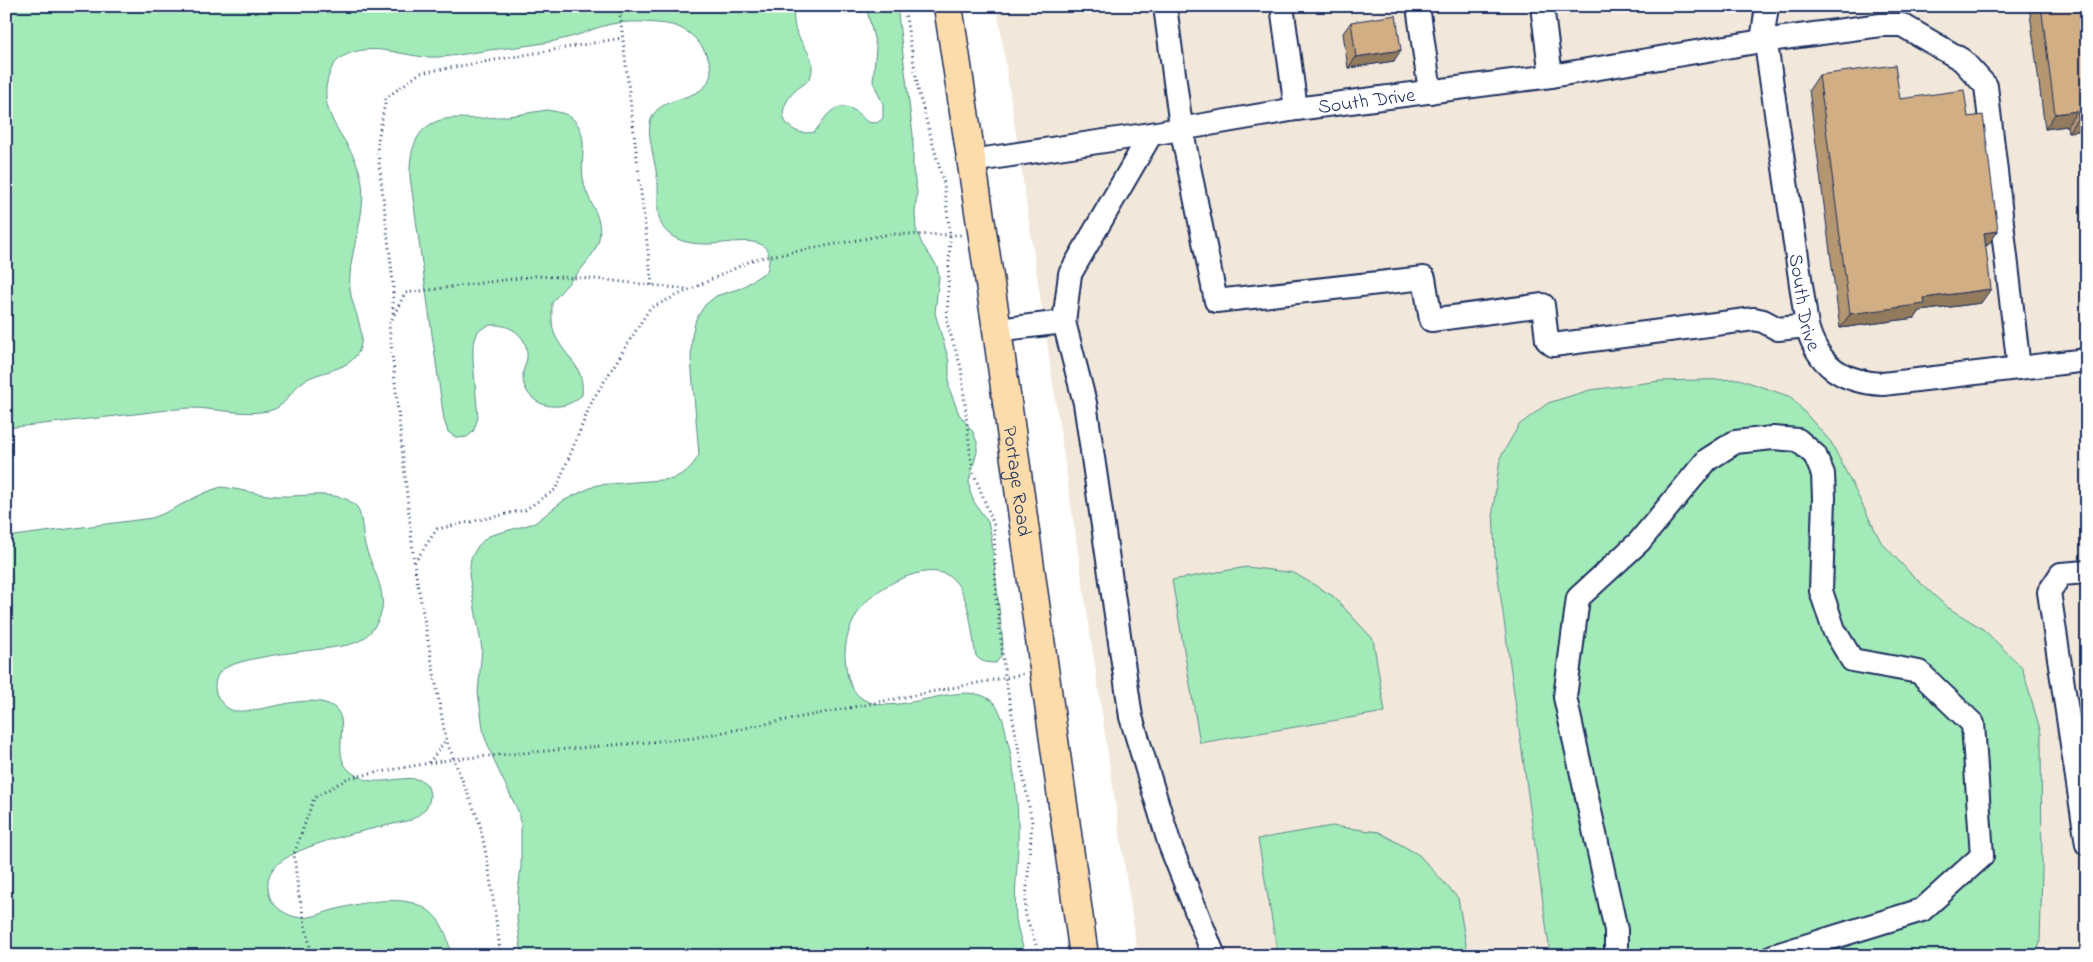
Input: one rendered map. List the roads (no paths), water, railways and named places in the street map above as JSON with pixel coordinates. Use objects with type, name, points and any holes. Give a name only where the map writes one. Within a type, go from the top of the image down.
[{"type":"main road","name":"Portage Road","points":[[948,6],[997,330],[1084,956]]},
{"type":"street","points":[[1165,6],[1181,128],[1216,301],[1424,278],[1431,320],[1543,305],[1547,340],[1553,345],[1754,319],[1763,321],[1778,330],[1807,326]]},
{"type":"street","points":[[1282,6],[1296,109]]},
{"type":"street","points":[[1418,6],[1430,92]]},
{"type":"street","points":[[1542,6],[1551,76]]},
{"type":"street","points":[[1762,41],[1767,6]]},
{"type":"street","name":"South Drive","points":[[970,161],[1151,134],[1296,109],[1551,76],[1762,41],[1881,25],[1901,16],[1962,60],[1986,86],[2020,368]]},
{"type":"street","name":"South Drive","points":[[1762,41],[1766,44],[1807,326],[1815,349],[1830,368],[1853,380],[1883,384],[2087,360]]},
{"type":"street","points":[[1151,134],[1070,274],[1064,322],[1085,403],[1131,717],[1170,845],[1214,956]]},
{"type":"street","points":[[997,330],[1064,322]]},
{"type":"street","points":[[1616,956],[1616,930],[1565,697],[1578,598],[1639,542],[1707,460],[1735,442],[1773,438],[1798,440],[1815,455],[1823,474],[1824,498],[1820,591],[1834,630],[1852,660],[1919,672],[1973,724],[1982,856],[1922,910],[1773,956]]},
{"type":"street","points":[[2087,572],[2061,574],[2050,592],[2082,774],[2087,844]]}]
